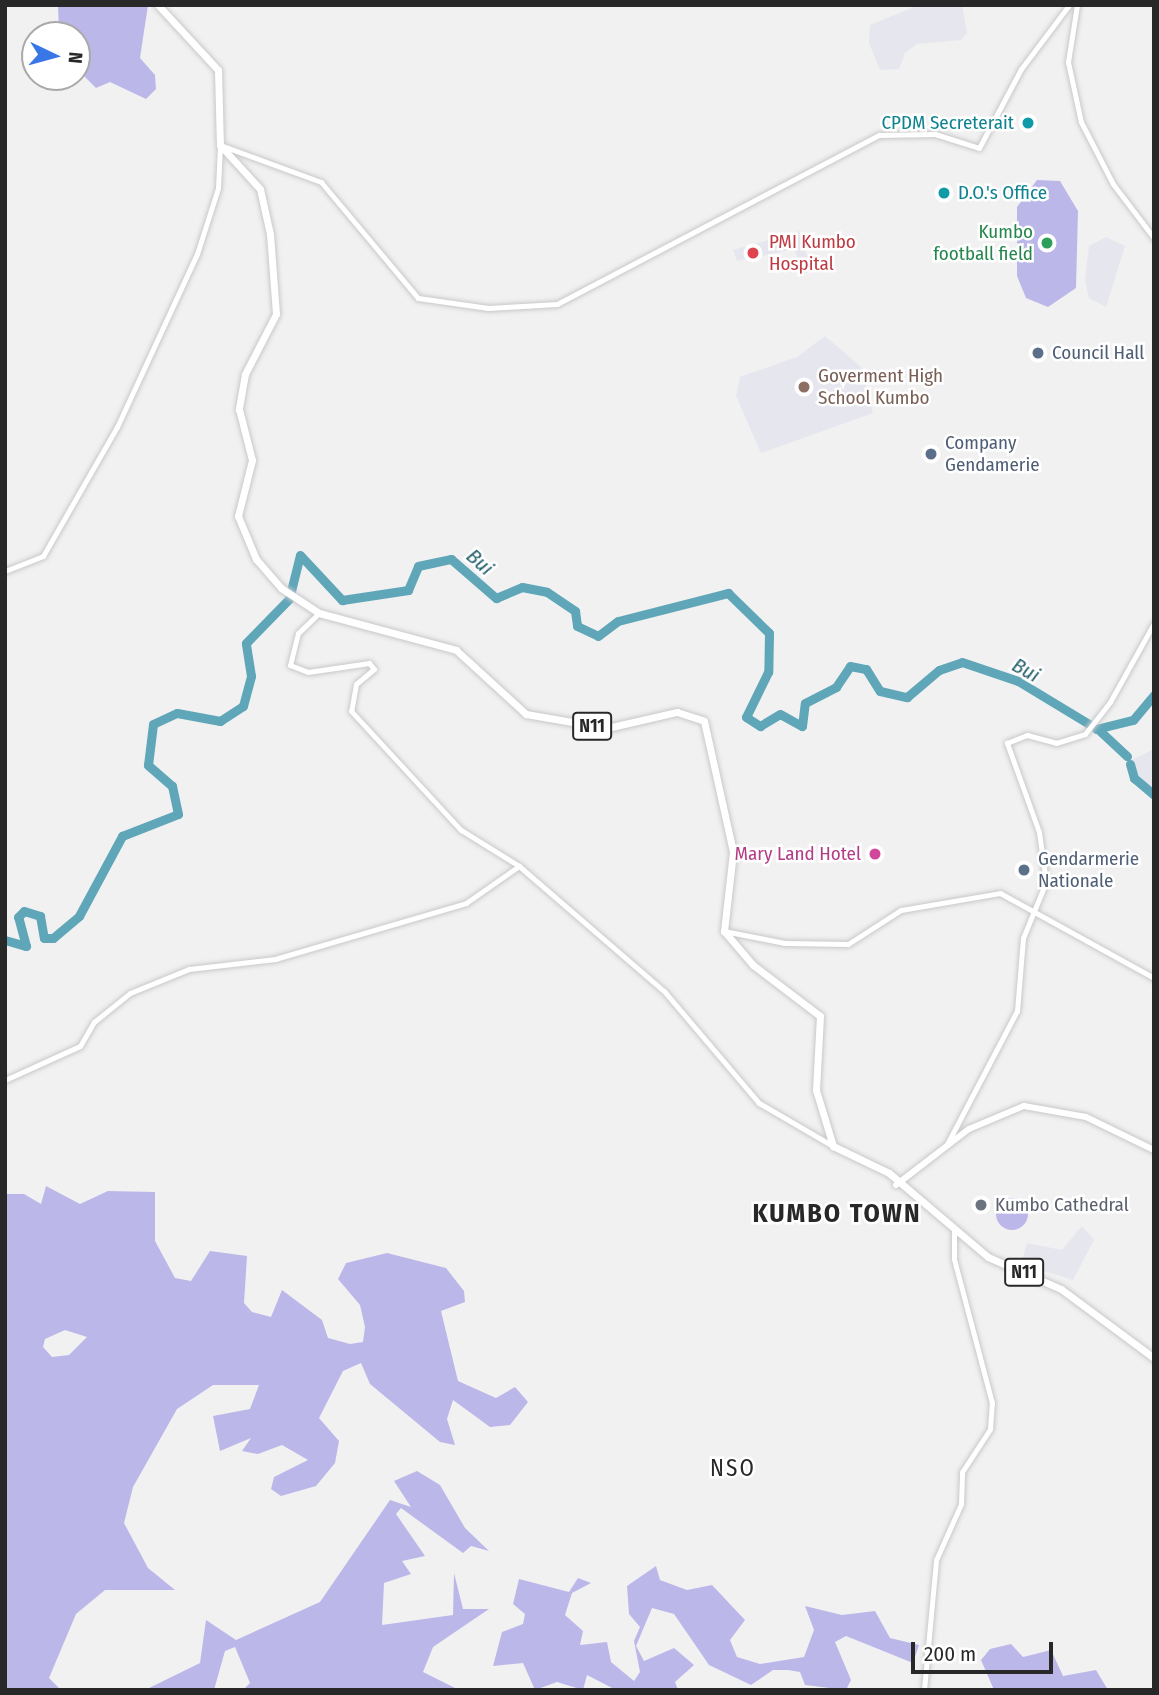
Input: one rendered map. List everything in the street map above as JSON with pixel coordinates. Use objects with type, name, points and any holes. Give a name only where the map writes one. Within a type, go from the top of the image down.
[{"type":"highway","points":[[158,5],[218,70],[220,145]]},
{"type":"highway","name":"N11","points":[[220,145],[260,190],[279,283],[276,314],[243,381],[240,423],[252,469],[238,503],[256,559],[281,588],[319,613],[456,650],[526,714],[607,729],[677,712],[704,721],[733,852],[724,931]]},
{"type":"highway","points":[[724,931],[753,965],[820,1016],[816,1090],[833,1146]]},
{"type":"highway","name":"N11","points":[[833,1146],[889,1173],[896,1185],[988,1257],[1061,1289],[1154,1358]]},
{"type":"main road","points":[[896,1185],[946,1146],[1008,1109],[1036,1106],[1086,1117],[1154,1150]]},
{"type":"street","points":[[5,571],[43,556],[117,427],[197,254],[218,188],[220,145],[321,182],[418,298],[488,308],[557,304],[879,135],[934,134],[979,148],[1021,69],[1069,5]]},
{"type":"street","points":[[1077,5],[1068,62],[1081,122],[1114,184],[1154,238]]},
{"type":"street","points":[[319,613],[298,633],[290,664],[308,672],[369,663],[374,669],[356,684],[351,711],[461,830],[519,866],[664,991],[759,1102],[833,1146]]},
{"type":"street","points":[[946,1146],[1017,1012],[1023,938],[1046,882],[1044,852],[1007,743],[1027,735],[1056,743],[1085,734],[1111,702],[1154,623]]},
{"type":"street","points":[[5,1080],[80,1046],[94,1022],[130,993],[178,979],[189,969],[275,958],[466,903],[519,866]]},
{"type":"street","points":[[724,931],[758,940],[848,944],[901,910],[939,909],[983,892],[1013,897],[1034,914],[1154,978]]},
{"type":"street","points":[[924,1690],[936,1560],[961,1504],[962,1472],[990,1429],[992,1403],[954,1259],[954,1230]]},
{"type":"shaded area","points":[[58,5],[148,5],[140,58],[155,75],[156,89],[146,99],[110,82],[96,88],[91,83],[91,21],[59,21]]},
{"type":"shaded area","points":[[919,5],[962,5],[967,33],[961,40],[917,44],[905,53],[899,69],[880,70],[869,43],[870,25]]},
{"type":"shaded area","name":"Kumbo football field","points":[[1037,180],[1060,181],[1078,211],[1076,288],[1048,307],[1026,298],[1017,276],[1017,207]]},
{"type":"shaded area","name":"PMI Kumbo Hospital","points":[[800,231],[811,271],[804,273],[794,249],[737,261],[733,250]]},
{"type":"shaded area","points":[[1106,237],[1125,246],[1106,307],[1089,298],[1085,281],[1089,246]]},
{"type":"shaded area","name":"Goverment High School Kumbo","points":[[825,336],[861,367],[873,413],[761,453],[736,396],[740,377],[797,357]]},
{"type":"shaded area","points":[[1154,749],[1154,789],[1134,778],[1130,761]]},
{"type":"shaded area","points":[[46,1186],[80,1204],[108,1191],[155,1192],[155,1241],[175,1278],[191,1281],[210,1251],[247,1256],[244,1303],[252,1312],[271,1317],[282,1290],[322,1320],[328,1338],[350,1344],[363,1342],[365,1327],[360,1305],[338,1279],[346,1263],[387,1253],[446,1268],[464,1291],[465,1302],[441,1311],[458,1381],[496,1398],[515,1387],[528,1402],[510,1425],[490,1427],[453,1400],[447,1419],[455,1445],[440,1442],[370,1384],[361,1363],[343,1371],[319,1418],[339,1441],[335,1463],[316,1486],[281,1496],[271,1489],[274,1477],[308,1460],[282,1445],[258,1454],[242,1451],[251,1438],[220,1451],[213,1416],[250,1409],[259,1385],[213,1385],[177,1409],[133,1487],[124,1523],[148,1568],[175,1590],[105,1590],[76,1614],[49,1678],[61,1690],[5,1690],[5,1194],[24,1194],[41,1204]],"holes":[[[65,1330],[87,1337],[69,1355],[52,1357],[43,1347],[45,1339]]]},
{"type":"shaded area","points":[[1012,1198],[1023,1203],[1028,1214],[1023,1225],[1012,1230],[1001,1225],[996,1214],[1001,1203]]},
{"type":"shaded area","points":[[1082,1226],[1094,1240],[1073,1280],[1021,1264],[1027,1243],[1062,1250]]},
{"type":"shaded area","points":[[417,1471],[440,1485],[465,1528],[489,1551],[471,1546],[463,1553],[401,1508],[396,1514],[425,1556],[402,1561],[411,1574],[384,1583],[382,1625],[453,1615],[454,1573],[463,1609],[489,1609],[433,1647],[423,1672],[459,1690],[243,1690],[250,1683],[235,1647],[225,1651],[214,1690],[145,1690],[200,1663],[206,1620],[236,1640],[320,1602],[390,1500],[411,1507],[394,1481]]},
{"type":"shaded area","points":[[656,1566],[660,1580],[687,1590],[712,1585],[745,1620],[730,1640],[737,1657],[760,1664],[804,1657],[814,1630],[805,1606],[842,1615],[875,1611],[890,1638],[919,1645],[913,1663],[846,1636],[835,1642],[851,1680],[846,1690],[805,1685],[800,1672],[788,1670],[773,1670],[751,1685],[709,1665],[674,1614],[652,1608],[636,1646],[644,1661],[674,1648],[694,1665],[675,1682],[678,1690],[616,1690],[587,1675],[583,1690],[557,1682],[535,1690],[523,1663],[493,1666],[502,1632],[523,1624],[525,1614],[513,1604],[519,1579],[569,1592],[578,1578],[591,1583],[572,1593],[565,1615],[583,1631],[580,1645],[607,1642],[611,1662],[634,1681],[640,1672],[634,1641],[640,1627],[629,1614],[627,1586]]},
{"type":"shaded area","points":[[1011,1644],[1023,1657],[1051,1650],[1063,1676],[1096,1670],[1108,1690],[994,1690],[981,1660],[990,1649]]},
{"type":"waterway","name":"Bui","points":[[5,940],[26,946],[18,917],[24,911],[40,916],[44,938],[53,938],[79,916],[122,836],[178,814],[172,786],[148,765],[153,724],[177,713],[220,721],[243,706],[251,676],[246,643],[289,599],[300,555],[342,600],[408,590],[418,566],[451,559],[496,598],[522,587],[547,592],[575,611],[577,626],[598,636],[618,621],[728,593],[769,633],[768,672],[746,717],[760,726],[780,714],[802,726],[805,703],[836,687],[850,666],[866,669],[880,691],[907,697],[939,670],[962,662],[1018,681],[1089,724]]},
{"type":"waterway","name":"Bui","points":[[1096,729],[1133,720],[1154,695]]},
{"type":"waterway","points":[[1100,731],[1127,756]]},
{"type":"waterway","points":[[1130,764],[1134,778],[1154,795]]},
{"type":"place","name":"CPDM Secreterait","points":[[1028,123]]},
{"type":"place","name":"D.O.'s Office","points":[[944,193]]},
{"type":"place","name":"Kumbo football field","points":[[1047,243]]},
{"type":"place","name":"PMI Kumbo Hospital","points":[[753,253]]},
{"type":"place","name":"Council Hall","points":[[1038,353]]},
{"type":"place","name":"Goverment High School Kumbo","points":[[804,387]]},
{"type":"place","name":"Company Gendamerie","points":[[931,454]]},
{"type":"place","name":"Mary Land Hotel","points":[[875,854]]},
{"type":"place","name":"Gendarmerie Nationale","points":[[1024,870]]},
{"type":"place","name":"Kumbo Cathedral","points":[[981,1205]]},
{"type":"district","name":"KUMBO TOWN","points":[[837,1214]]},
{"type":"district","name":"NSO","points":[[733,1468]]}]
